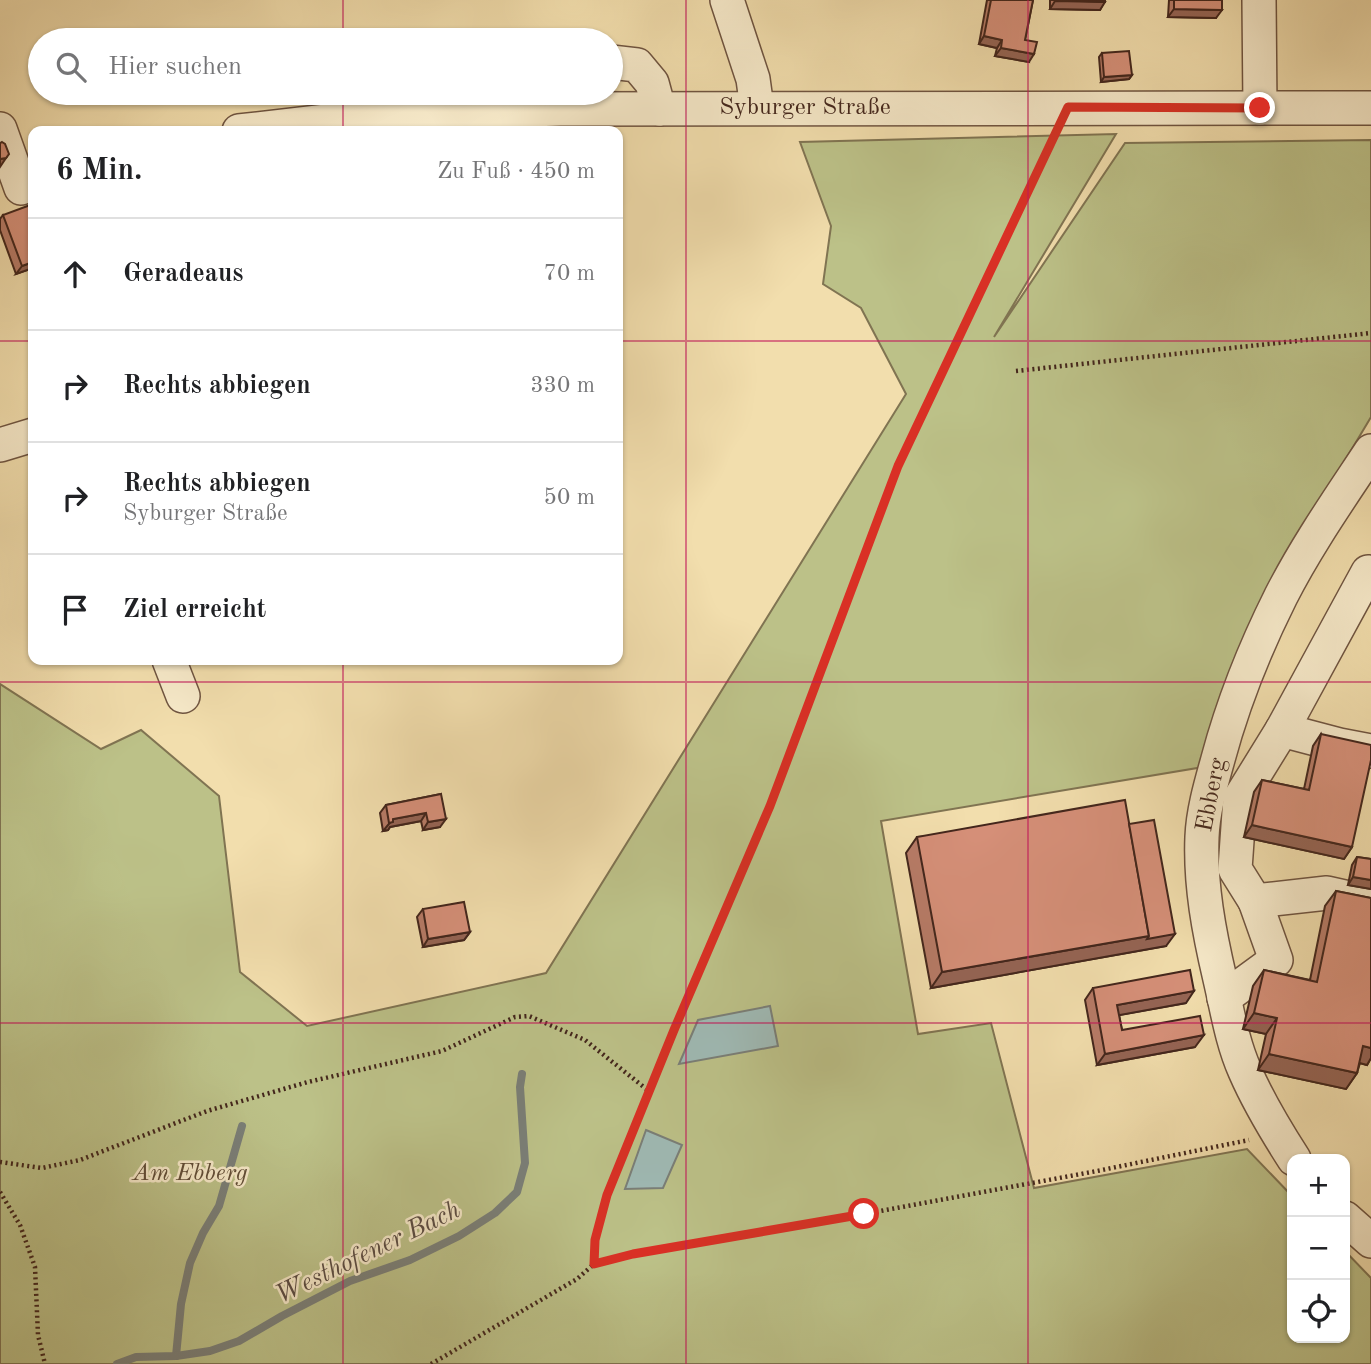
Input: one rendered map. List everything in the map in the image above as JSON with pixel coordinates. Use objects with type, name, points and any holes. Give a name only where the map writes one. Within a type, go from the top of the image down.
[{"type":"street","points":[[727,0],[753,79],[757,108]]},
{"type":"street","points":[[1259,0],[1260,108]]},
{"type":"street","points":[[623,63],[637,65],[652,83],[659,108]]},
{"type":"street","name":"Syburger Straße","points":[[265,126],[376,105]]},
{"type":"street","name":"Syburger Straße","points":[[391,105],[454,111],[659,108],[1371,108]]},
{"type":"street","points":[[0,129],[18,189]]},
{"type":"street","points":[[0,444],[28,436]]},
{"type":"street","name":"Ebberg","points":[[1286,1147],[1244,1070],[1234,1036],[1210,937],[1202,872],[1202,834],[1224,734],[1249,668],[1282,595],[1320,528],[1371,451]]},
{"type":"street","points":[[1224,998],[1276,960],[1255,901],[1235,869],[1240,798],[1282,730],[1370,568]]},
{"type":"street","points":[[171,665],[183,696]]},
{"type":"street","points":[[1282,730],[1339,746],[1371,751]]},
{"type":"street","points":[[1255,901],[1327,893],[1371,903]]},
{"type":"street","points":[[1350,1222],[1371,1241]]},
{"type":"path","points":[[594,1264],[595,1240],[607,1195],[770,806],[898,466],[1068,107]]},
{"type":"path","points":[[1016,372],[1371,333]]},
{"type":"path","points":[[0,1162],[42,1168],[80,1160],[207,1111],[308,1082],[442,1051],[515,1017],[529,1016],[585,1040],[649,1092]]},
{"type":"path","points":[[431,1364],[577,1279],[594,1264],[633,1254],[1097,1171],[1286,1147]]},
{"type":"path","points":[[0,1192],[20,1225],[35,1267],[38,1335],[45,1364]]},
{"type":"green space","name":"Am Ebberg","points":[[1116,134],[994,337],[1125,143],[1371,140],[1371,417],[1276,576],[1203,767],[881,821],[918,1034],[991,1023],[1034,1188],[1247,1149],[1287,1191],[1287,1343],[1350,1343],[1350,1256],[1371,1278],[1371,1364],[0,1364],[0,684],[101,749],[141,730],[219,796],[240,972],[307,1026],[546,973],[906,394],[861,308],[823,284],[831,226],[800,142]]},
{"type":"water","points":[[770,1006],[778,1046],[679,1064],[698,1020]]},
{"type":"water","points":[[646,1130],[682,1145],[663,1188],[625,1189]]},
{"type":"building","points":[[991,0],[1033,0],[1025,40],[1037,42],[1034,54],[1001,48],[1002,40],[984,36]]},
{"type":"building","points":[[1055,0],[1105,0],[1105,2]]},
{"type":"building","points":[[1174,0],[1222,0],[1222,10],[1174,9]]},
{"type":"building","points":[[1129,51],[1132,75],[1104,77],[1102,53]]},
{"type":"building","points":[[2,142],[9,154],[0,159],[0,143]]},
{"type":"building","points":[[28,206],[28,264],[22,266],[3,215]]},
{"type":"building","points":[[1321,734],[1371,745],[1371,760],[1352,847],[1252,825],[1262,780],[1309,790]]},
{"type":"building","points":[[441,794],[446,819],[428,822],[426,813],[393,819],[393,822],[389,823],[386,805]]},
{"type":"building","points":[[1125,800],[1149,936],[942,972],[917,837]]},
{"type":"building","points":[[1154,820],[1175,934],[1147,939],[1149,936],[1129,824]]},
{"type":"building","points":[[1357,857],[1371,859],[1371,880],[1353,877]]},
{"type":"building","points":[[1336,891],[1371,898],[1371,1048],[1363,1046],[1357,1073],[1269,1054],[1277,1018],[1254,1013],[1264,970],[1317,982]]},
{"type":"building","points":[[464,902],[470,932],[428,939],[423,909]]},
{"type":"building","points":[[1190,970],[1194,991],[1117,1005],[1122,1030],[1200,1016],[1204,1035],[1105,1054],[1093,988]]},
{"type":"waterway","name":"Westhofener Bach","points":[[117,1364],[136,1357],[176,1356],[210,1351],[239,1341],[350,1281],[410,1260],[459,1236],[495,1213],[517,1192],[525,1163],[520,1087],[522,1074]]},
{"type":"waterway","points":[[176,1356],[181,1304],[190,1263],[219,1206],[242,1126]]},
{"type":"route","points":[[864,1214],[633,1254],[594,1264],[595,1240],[607,1195],[770,806],[898,466],[1068,107],[1260,108]]}]
